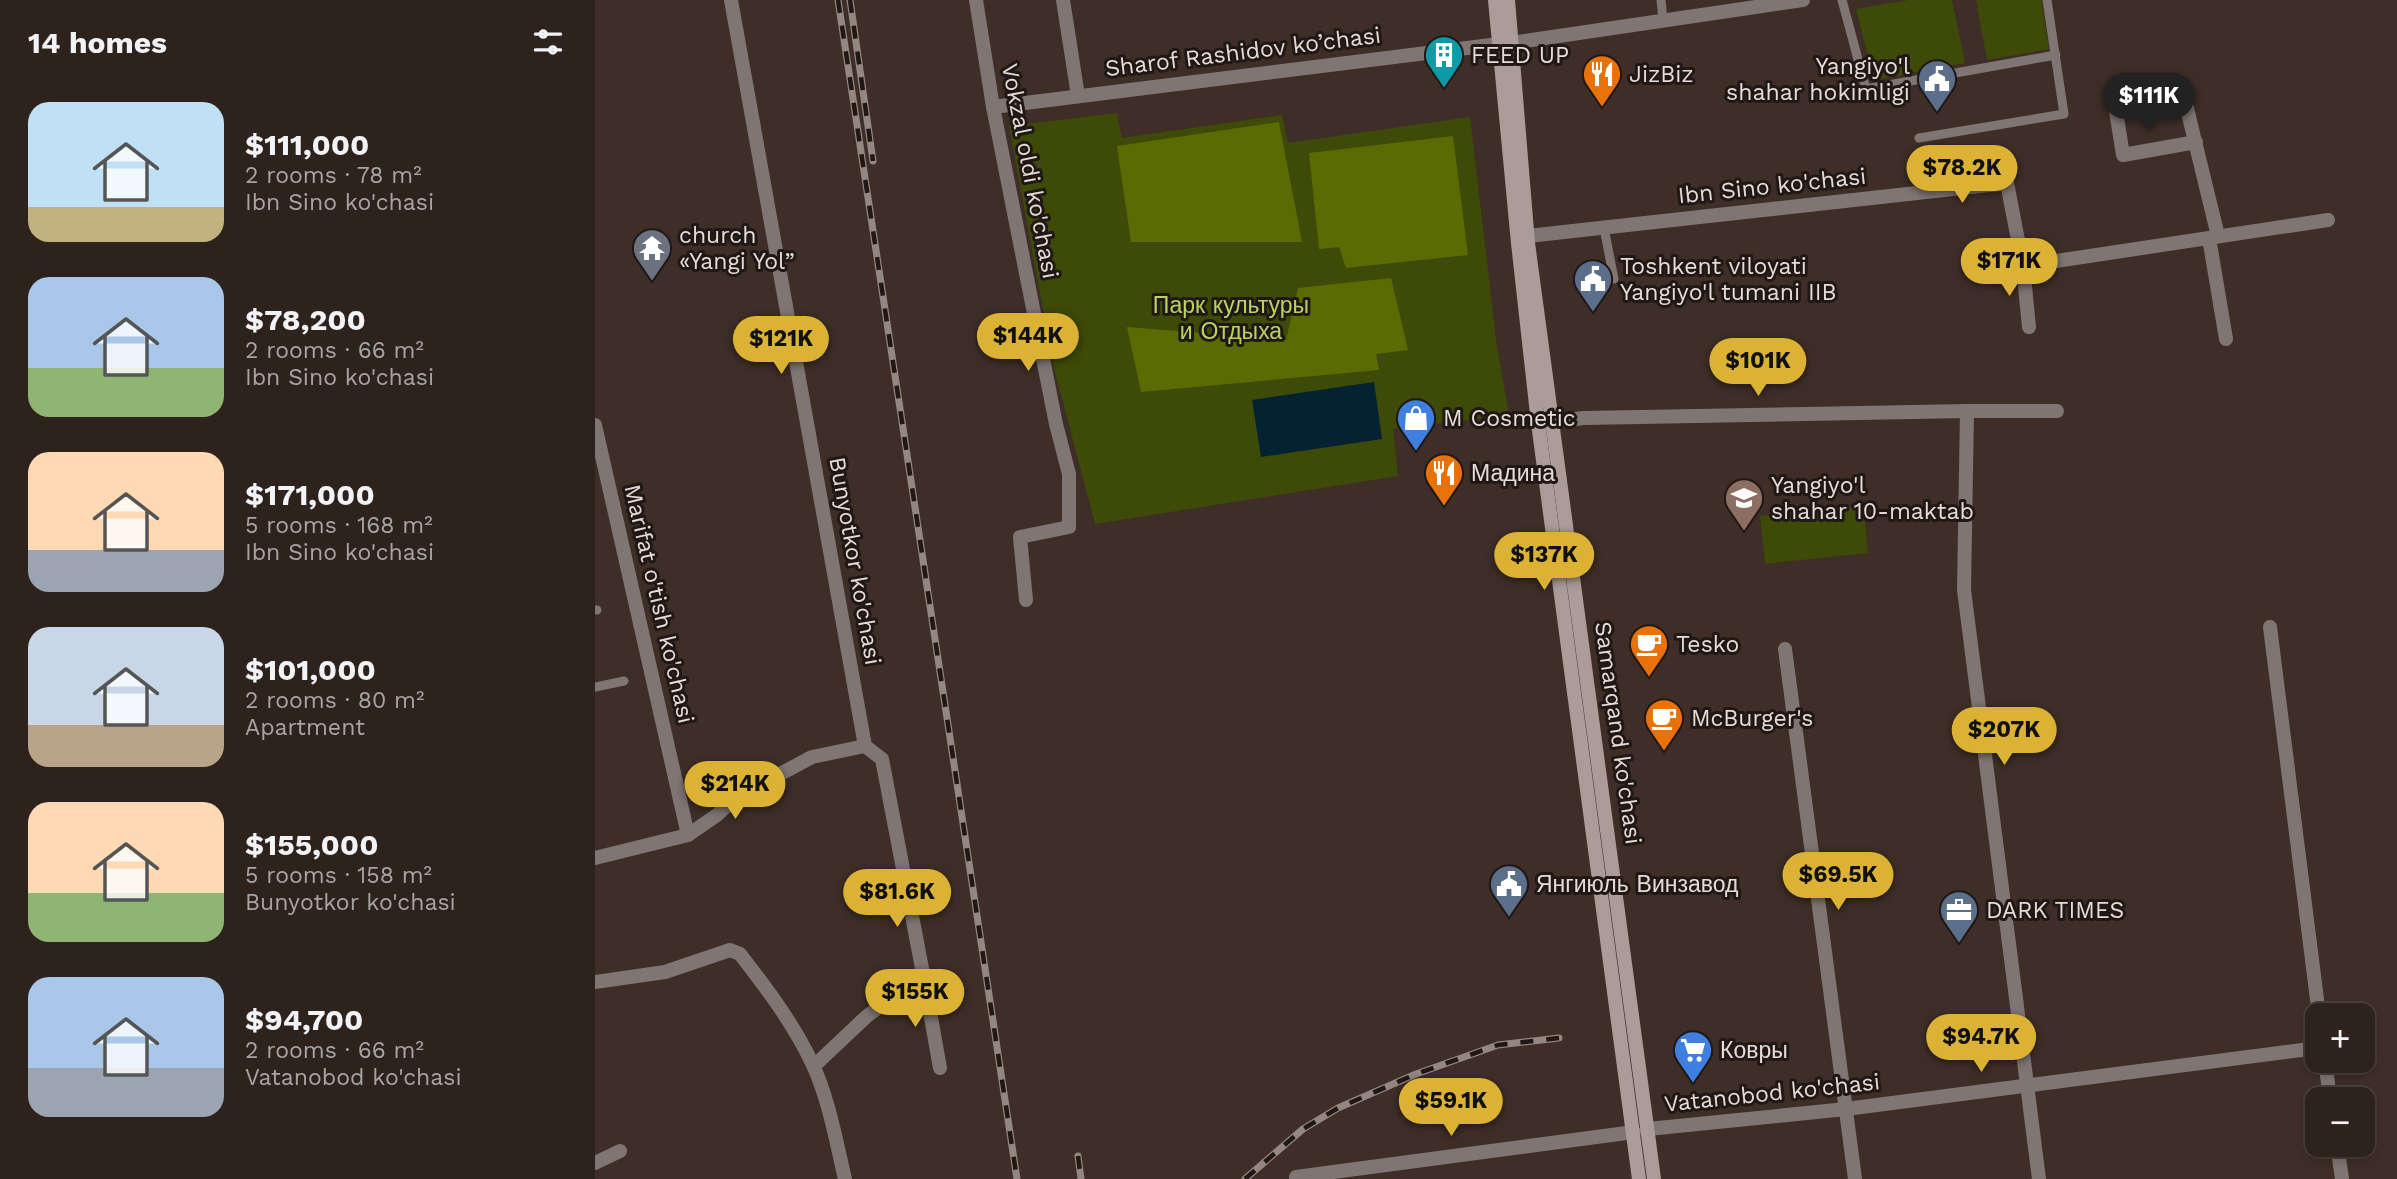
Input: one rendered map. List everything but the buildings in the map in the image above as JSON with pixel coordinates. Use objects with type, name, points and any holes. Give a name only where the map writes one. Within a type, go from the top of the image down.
[{"type":"main road","name":"Samarqand ko'chasi","points":[[1495,0],[1505,44],[1528,236],[1545,422]]},
{"type":"main road","name":"Samarqand ko'chasi","points":[[1508,0],[1505,44],[1518,243],[1592,709],[1641,1131],[1654,1179]]},
{"type":"main road","name":"Samarqand ko'chasi","points":[[1639,1179],[1641,1131]]},
{"type":"street","name":"Bunyotkor ko'chasi","points":[[730,0],[865,746],[882,759],[940,1068]]},
{"type":"street","name":"Vokzal oldi ko'chasi","points":[[976,0],[993,107],[1056,424],[1069,474],[1069,527],[1020,537],[1027,600]]},
{"type":"street","points":[[1063,0],[1078,96]]},
{"type":"street","name":"Sharof Rashidov ko’chasi","points":[[993,107],[1505,44],[1803,0]]},
{"type":"street","points":[[2183,92],[2196,142],[2214,237],[2226,339]]},
{"type":"street","points":[[2115,105],[2123,155],[2196,142]]},
{"type":"street","name":"Ibn Sino ko'chasi","points":[[1528,236],[2007,183],[2023,266]]},
{"type":"street","points":[[2029,327],[2023,266],[2328,220]]},
{"type":"street","points":[[1967,411],[1964,590],[2039,1179]]},
{"type":"street","points":[[1545,422],[1584,418],[2057,411]]},
{"type":"street","name":"Marifat o'tish ko'chasi","points":[[595,425],[688,835]]},
{"type":"street","points":[[2270,627],[2317,1003]]},
{"type":"street","points":[[1785,649],[1855,1179]]},
{"type":"street","points":[[595,858],[688,835],[716,815],[751,783],[782,773],[812,757],[865,746]]},
{"type":"street","points":[[595,982],[665,972],[730,950],[740,954],[787,1017],[814,1066],[829,1111],[845,1179]]},
{"type":"street","points":[[814,1066],[867,1016],[894,996],[925,984]]},
{"type":"street","name":"Vatanobod ko'chasi","points":[[1296,1179],[1641,1131],[1846,1109],[2305,1050]]},
{"type":"street","points":[[595,1163],[620,1151]]},
{"type":"street","points":[[2339,1157],[2342,1179]]},
{"type":"lane","points":[[1661,0],[1663,21]]},
{"type":"lane","points":[[1842,0],[1865,89],[2056,55]]},
{"type":"lane","points":[[1919,138],[2064,114],[2047,0]]},
{"type":"lane","points":[[1604,228],[1614,279]]},
{"type":"lane","points":[[595,687],[624,681]]},
{"type":"green space","points":[[1909,0],[1952,0],[1965,63],[1874,80],[1856,9]]},
{"type":"green space","points":[[1976,0],[2041,0],[2049,49],[1987,60]]},
{"type":"green space","name":"Парк культуры и Отдыха","points":[[1117,113],[1122,138],[1282,115],[1288,143],[1470,117],[1497,347],[1509,415],[1393,429],[1398,476],[1095,524],[1054,368],[1009,126]]},
{"type":"green space","points":[[1279,122],[1302,242],[1131,242],[1117,146]]},
{"type":"green space","points":[[1453,136],[1468,255],[1346,268],[1339,247],[1319,249],[1309,153]]},
{"type":"green space","points":[[1391,278],[1408,350],[1376,354],[1379,370],[1141,392],[1127,327],[1286,340],[1298,288]]},
{"type":"green space","points":[[1863,505],[1868,553],[1765,564],[1760,516]]},
{"type":"water","points":[[1374,382],[1382,439],[1261,457],[1252,400]]},
{"type":"railway","points":[[838,0],[1017,1179]]},
{"type":"railway","points":[[850,0],[873,161]]},
{"type":"railway","points":[[1245,1179],[1303,1129],[1338,1108],[1416,1074],[1498,1045],[1559,1038]]},
{"type":"railway","points":[[1078,1156],[1081,1179]]},
{"type":"place","name":"FEED UP","points":[[1444,89]]},
{"type":"place","name":"JizBiz","points":[[1602,108]]},
{"type":"place","name":"Yangiyo'l shahar hokimligi","points":[[1937,113]]},
{"type":"place","name":"church «Yangi Yol”","points":[[652,282]]},
{"type":"place","name":"Toshkent viloyati Yangiyo'l tumani IIB","points":[[1593,313]]},
{"type":"place","name":"M Cosmetic","points":[[1416,452]]},
{"type":"place","name":"Мадина","points":[[1444,507]]},
{"type":"place","name":"Yangiyo'l shahar 10-maktab","points":[[1744,532]]},
{"type":"place","name":"Tesko","points":[[1649,678]]},
{"type":"place","name":"McBurger's","points":[[1664,752]]},
{"type":"place","name":"Янгиюль Винзавод","points":[[1509,918]]},
{"type":"place","name":"DARK TIMES","points":[[1959,944]]},
{"type":"place","name":"Ковры","points":[[1693,1084]]}]
